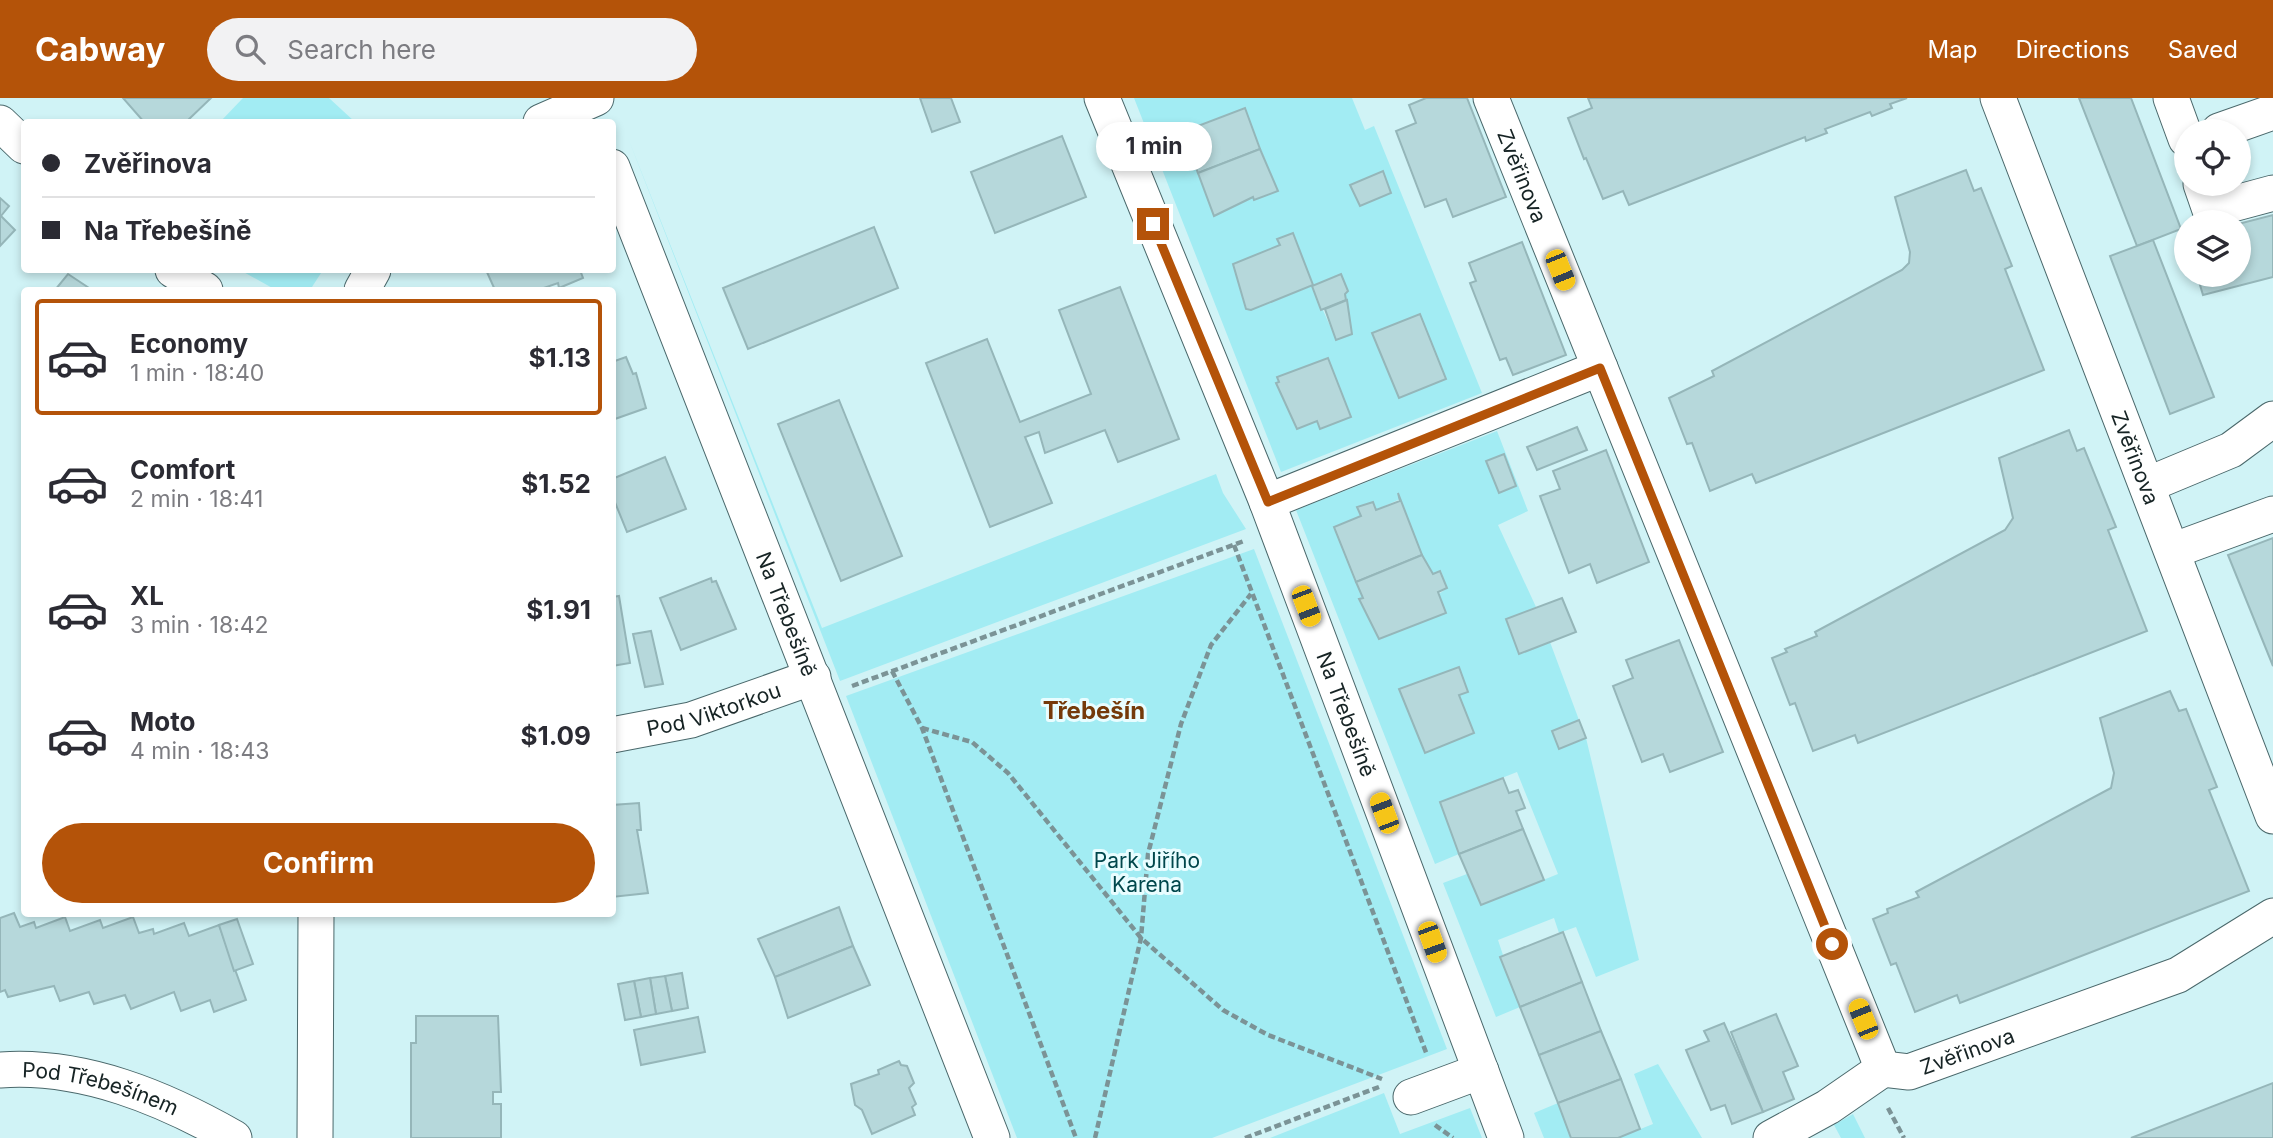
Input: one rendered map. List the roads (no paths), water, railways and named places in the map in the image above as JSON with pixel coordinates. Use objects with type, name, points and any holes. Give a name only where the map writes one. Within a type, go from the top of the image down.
[{"type":"street","name":"Na Třebešíně","points":[[1102,98],[1272,515],[1506,1138]]},
{"type":"street","name":"Zvěřinova","points":[[1491,98],[1883,1069],[1909,1072],[2178,975],[2273,916]]},
{"type":"street","name":"Zvěřinova","points":[[1998,98],[2273,816]]},
{"type":"street","points":[[2171,98],[2179,119]]},
{"type":"street","points":[[550,119],[590,105]]},
{"type":"street","points":[[2251,120],[2273,112]]},
{"type":"street","points":[[0,124],[21,143]]},
{"type":"street","name":"Na Třebešíně","points":[[616,177],[992,1138]]},
{"type":"street","points":[[2205,196],[2210,210],[2273,192]]},
{"type":"street","points":[[178,273],[200,287]]},
{"type":"street","points":[[1272,515],[1600,368]]},
{"type":"street","points":[[2147,485],[2231,450],[2273,419]]},
{"type":"street","points":[[2172,551],[2273,514]]},
{"type":"street","name":"Pod Viktorkou","points":[[616,734],[691,720],[818,688]]},
{"type":"street","points":[[314,1138],[316,917]]},
{"type":"street","points":[[1771,1138],[1828,1107],[1883,1069]]},
{"type":"street","name":"Pod Třebešínem","points":[[0,1070],[45,1070],[110,1083],[186,1111],[234,1138]]},
{"type":"street","points":[[1426,1092],[1481,1071]]},
{"type":"district","name":"Třebešín","points":[[1094,710]]},
{"type":"park label","name":"Park Jiřího Karena","points":[[1147,872]]}]
